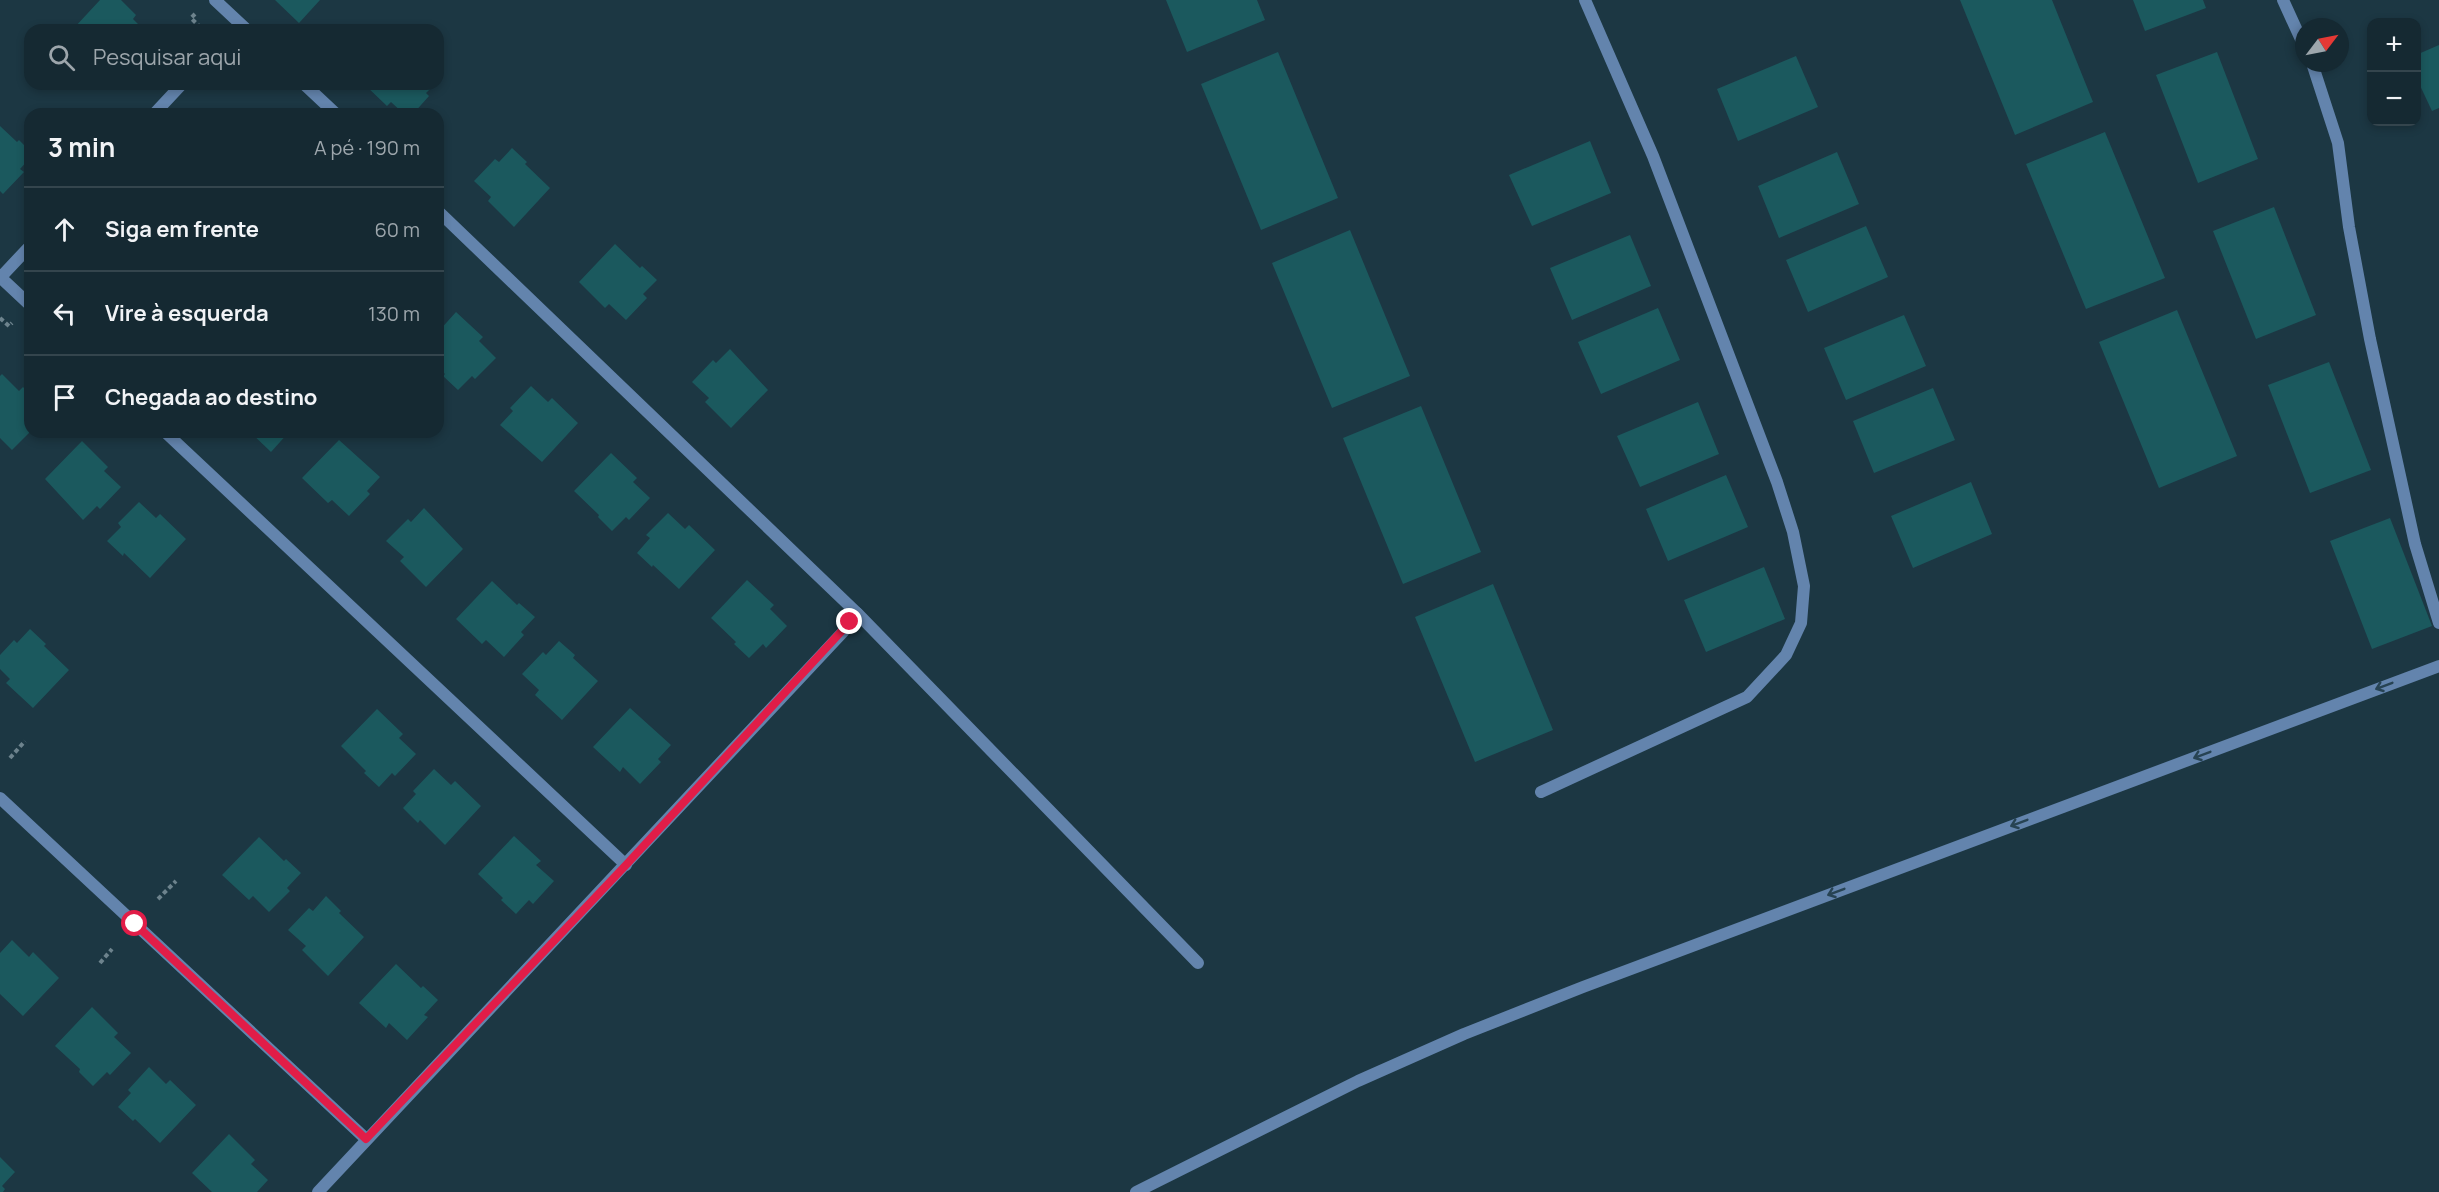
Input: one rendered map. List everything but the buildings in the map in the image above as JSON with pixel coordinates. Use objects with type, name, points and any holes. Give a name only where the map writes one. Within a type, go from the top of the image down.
[{"type":"street","points":[[214,0],[236,24]]},
{"type":"street","points":[[1541,792],[1747,697],[1786,655],[1801,623],[1804,586],[1793,532],[1777,482],[1653,156],[1585,0]]},
{"type":"street","points":[[2283,0],[2295,26]]},
{"type":"street","points":[[2315,72],[2338,143],[2349,227],[2370,339],[2415,544],[2439,623]]},
{"type":"street","points":[[160,108],[176,90]]},
{"type":"street","points":[[310,90],[330,108]]},
{"type":"street","points":[[444,217],[857,613],[1198,963]]},
{"type":"street","points":[[24,252],[0,277],[24,299]]},
{"type":"street","points":[[171,438],[626,865]]},
{"type":"street","points":[[318,1192],[843,632],[857,613]]},
{"type":"street","points":[[1136,1192],[1358,1081],[1464,1034],[1605,978],[2439,666]]},
{"type":"street","points":[[0,798],[366,1139]]},
{"type":"path","points":[[191,18],[197,24]]},
{"type":"path","points":[[0,318],[9,326]]},
{"type":"path","points":[[10,758],[25,741]]},
{"type":"path","points":[[158,899],[176,881]]},
{"type":"path","points":[[100,963],[112,949]]},
{"type":"route","points":[[135,924],[366,1139],[626,865],[850,622]]}]
